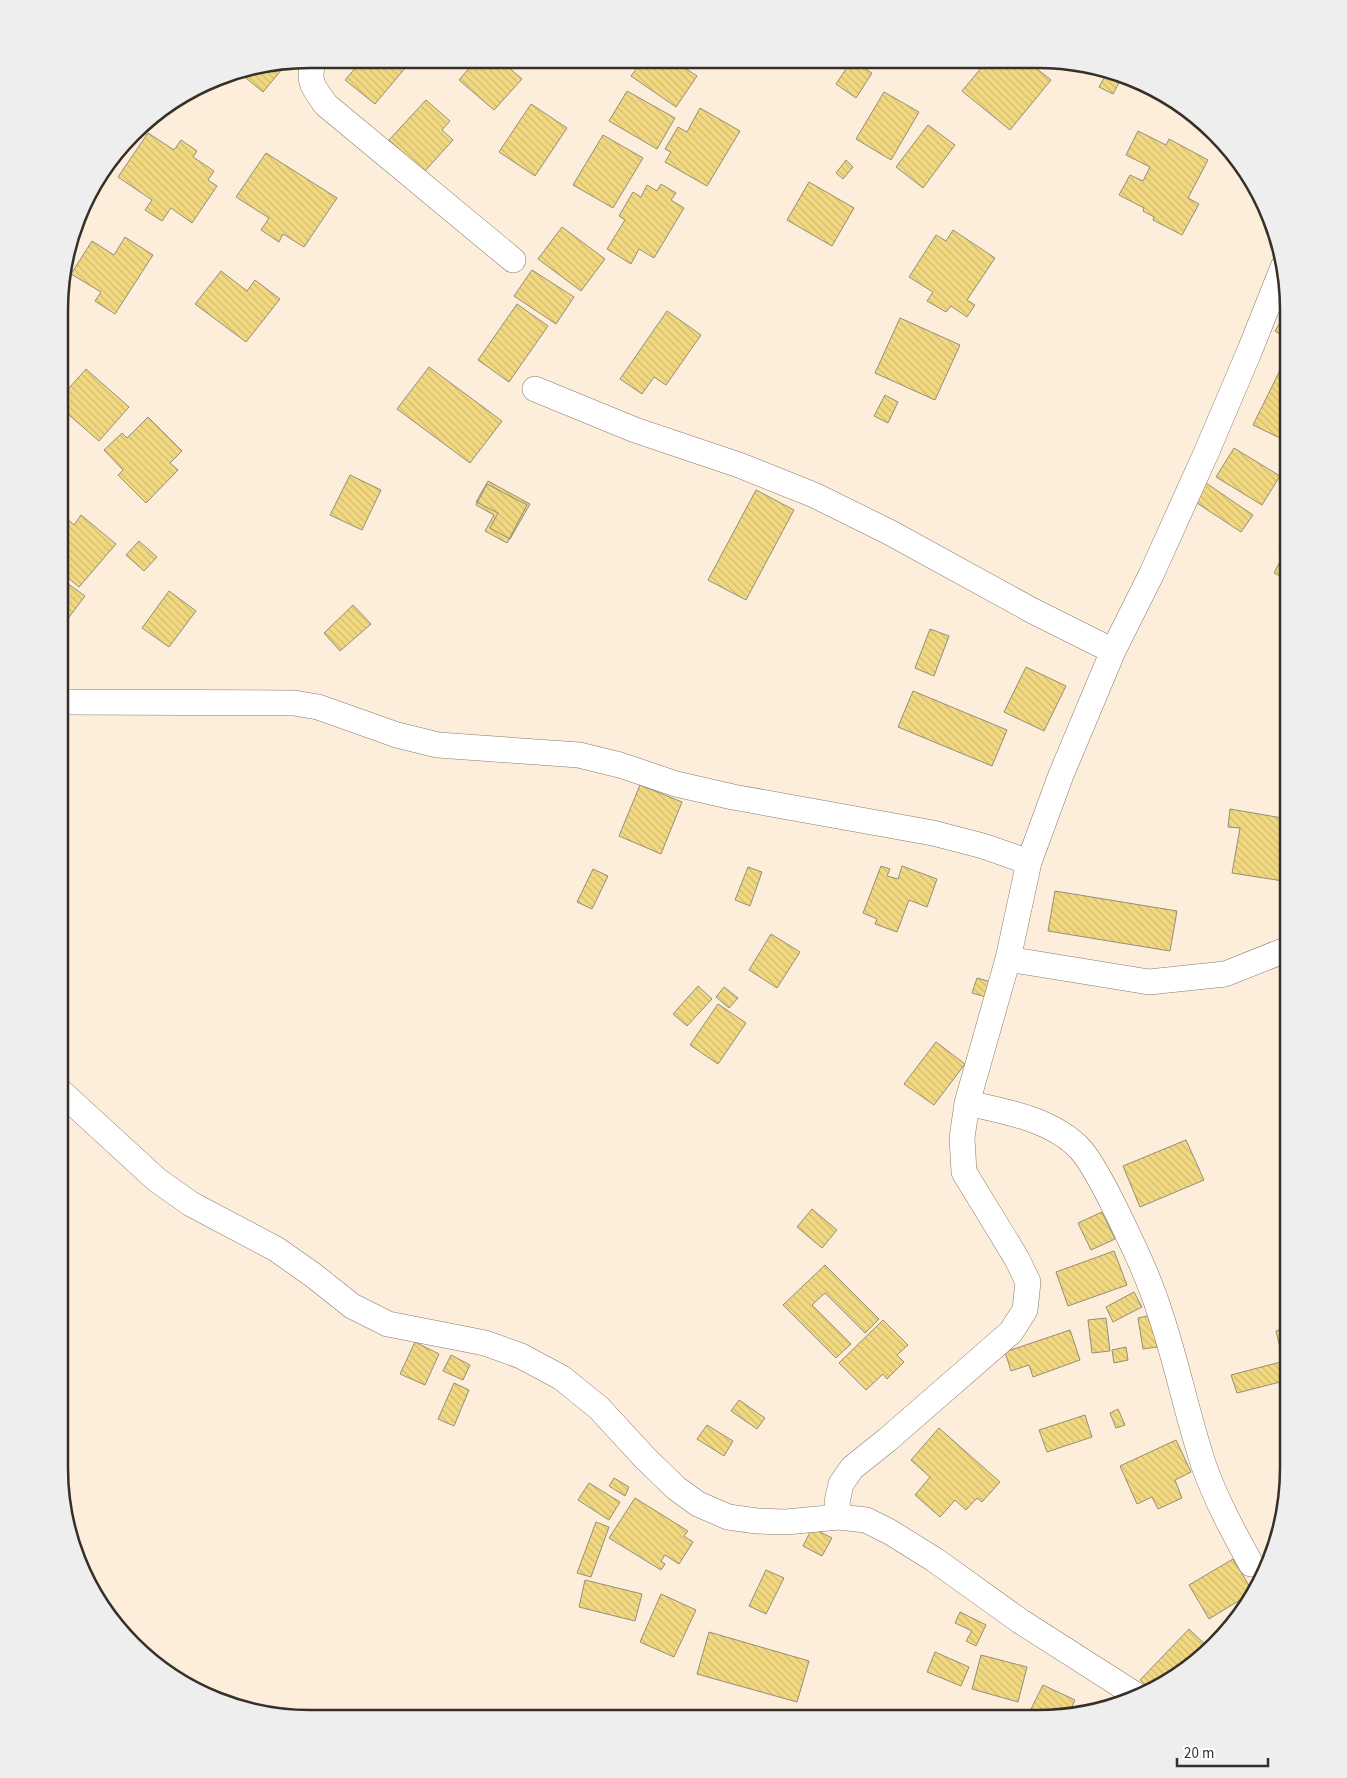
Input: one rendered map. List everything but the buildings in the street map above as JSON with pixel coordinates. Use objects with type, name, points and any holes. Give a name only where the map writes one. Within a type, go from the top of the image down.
[{"type":"street","points":[[311,68],[313,86],[326,105],[513,260]]},
{"type":"street","points":[[839,1517],[837,1502],[841,1484],[852,1468],[1011,1332],[1025,1310],[1028,1282],[1017,1259],[964,1172],[962,1138],[967,1103],[1008,960],[1029,862],[1061,775],[1113,651],[1151,575],[1206,451],[1277,281]]},
{"type":"street","points":[[535,389],[635,430],[739,465],[814,495],[889,532],[1113,651]]},
{"type":"street","points":[[68,702],[294,703],[318,707],[397,735],[438,745],[579,755],[620,765],[676,784],[733,797],[933,832],[984,846],[1029,862]]},
{"type":"street","points":[[1008,960],[1149,982],[1225,974],[1280,952]]},
{"type":"street","points":[[68,1097],[157,1180],[191,1204],[276,1249],[352,1306],[388,1324],[485,1343],[521,1356],[562,1378],[599,1408],[645,1458],[676,1488],[698,1504],[728,1517],[757,1522],[786,1522],[839,1517],[866,1520],[890,1532],[950,1571],[1020,1621],[1131,1692]]},
{"type":"street","points":[[967,1103],[1012,1112],[1058,1131],[1081,1150],[1105,1187],[1137,1252],[1160,1311],[1171,1346],[1186,1408],[1205,1467],[1233,1531],[1252,1564]]}]
